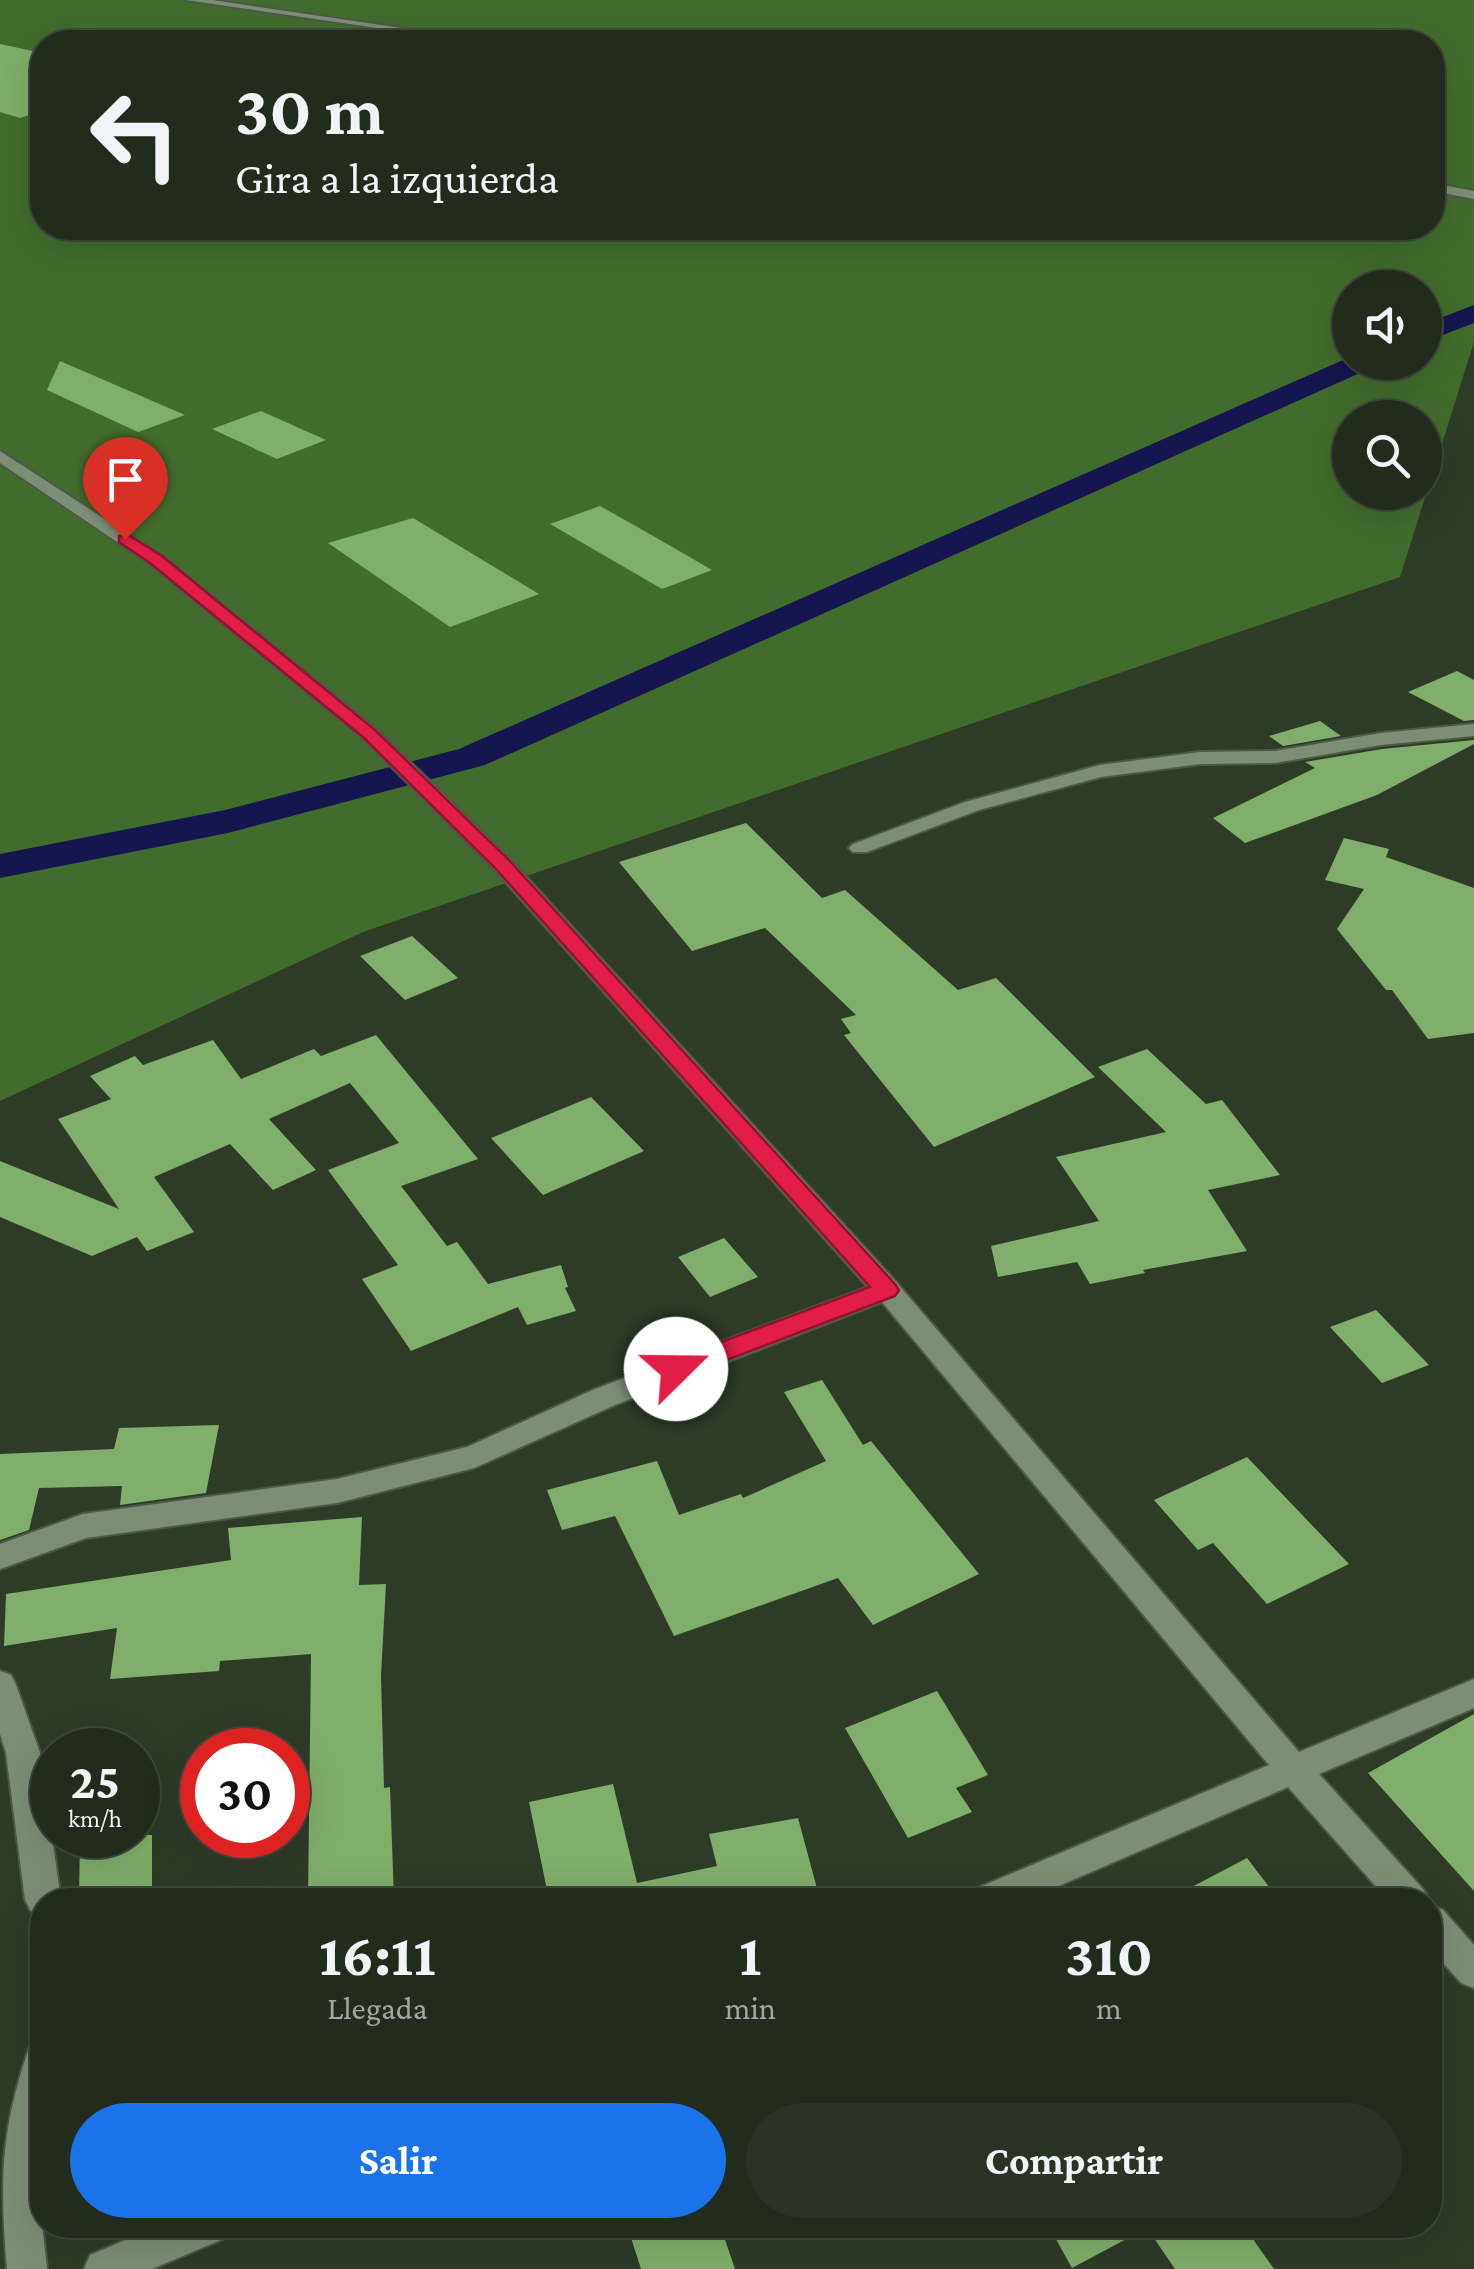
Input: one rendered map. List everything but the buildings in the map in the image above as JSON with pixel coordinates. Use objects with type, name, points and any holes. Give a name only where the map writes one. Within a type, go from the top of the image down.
[{"type":"street","points":[[191,0],[405,30]]},
{"type":"street","points":[[1445,190],[1474,196]]},
{"type":"street","points":[[0,456],[156,560],[369,734],[502,864],[887,1290],[1295,1771],[1399,1888]]},
{"type":"street","points":[[860,848],[972,806],[1100,771],[1200,758],[1274,757],[1474,730]]},
{"type":"street","points":[[0,1558],[84,1526],[163,1512],[337,1491],[474,1456],[605,1397],[887,1290]]},
{"type":"street","points":[[0,1685],[23,1753],[41,1888]]},
{"type":"street","points":[[1016,1888],[1474,1693]]},
{"type":"street","points":[[1442,1935],[1474,1971]]},
{"type":"street","points":[[27,2269],[16,2162],[30,2097]]},
{"type":"street","points":[[104,2269],[178,2238]]},
{"type":"green space","points":[[0,0],[1474,0],[1474,342],[1442,444],[1442,400],[1332,400],[1332,510],[1421,510],[1400,577],[363,932],[0,1101]]},
{"type":"waterway","points":[[1442,327],[1474,313]]},
{"type":"waterway","points":[[0,866],[228,821],[472,757],[1332,375]]},
{"type":"route","points":[[125,539],[369,734],[502,864],[887,1290],[676,1369]]}]
